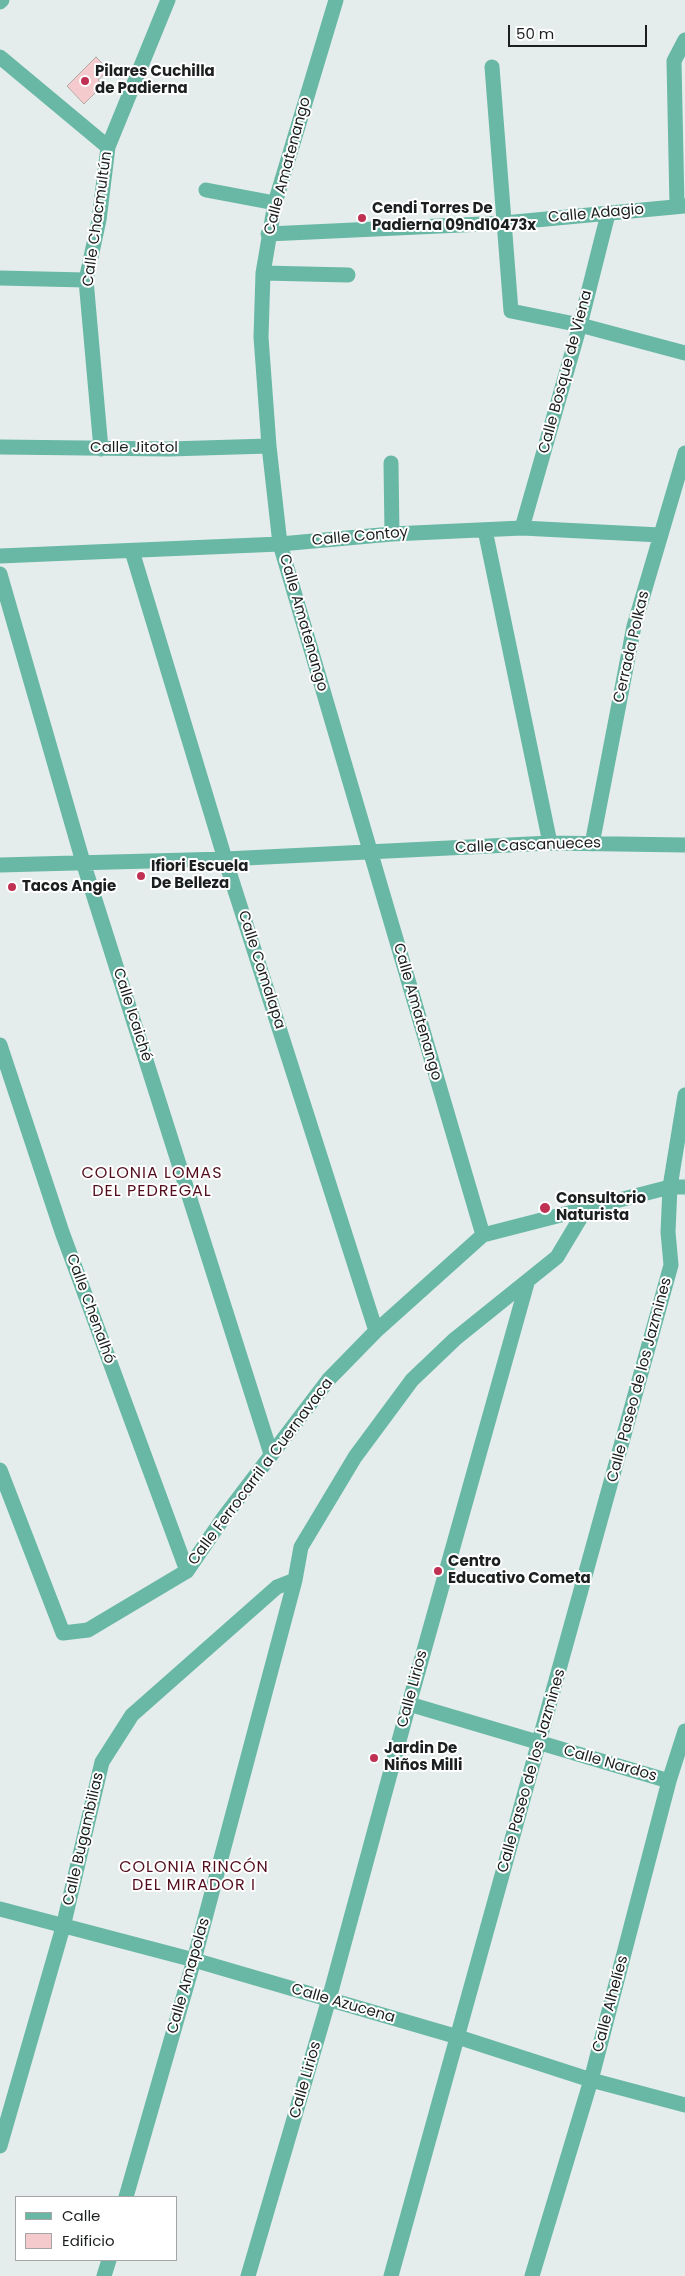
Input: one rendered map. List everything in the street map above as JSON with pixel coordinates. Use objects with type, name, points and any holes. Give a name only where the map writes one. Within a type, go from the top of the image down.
[{"type":"street","name":"Calle Chacmultún","points":[[102,449],[86,280],[100,220],[108,147],[168,0]]},
{"type":"street","name":"Calle Amatenango","points":[[336,0],[275,203],[268,234],[263,273],[261,337],[268,446],[280,544],[483,1235]]},
{"type":"street","points":[[681,206],[674,61],[685,40]]},
{"type":"street","points":[[0,57],[108,147]]},
{"type":"street","points":[[492,67],[511,311],[580,325],[685,353]]},
{"type":"street","points":[[206,190],[275,203]]},
{"type":"street","name":"Calle Adagio","points":[[268,234],[504,223],[681,206]]},
{"type":"street","name":"Calle Bosque de Viena","points":[[522,528],[580,325],[608,214]]},
{"type":"street","points":[[263,273],[348,275]]},
{"type":"street","points":[[0,278],[86,280]]},
{"type":"street","name":"Calle Jitotol","points":[[0,447],[102,449],[268,446]]},
{"type":"street","name":"Cerrada Polkas","points":[[592,844],[634,626],[685,453]]},
{"type":"street","points":[[391,462],[392,534]]},
{"type":"street","name":"Calle Contoy","points":[[0,556],[280,544],[392,534],[522,528],[660,535]]},
{"type":"street","points":[[485,530],[550,843]]},
{"type":"street","name":"Calle Comalapa","points":[[132,550],[225,859],[376,1331]]},
{"type":"street","name":"Calle Icaiché","points":[[0,574],[83,862],[271,1454]]},
{"type":"street","name":"Calle Cascanueces","points":[[0,866],[370,853],[550,843],[685,846]]},
{"type":"street","name":"Calle Chenalhó","points":[[0,1045],[62,1232],[187,1571]]},
{"type":"street","points":[[678,1266],[668,1232],[670,1187],[685,1095]]},
{"type":"street","name":"Calle Ferrocarril a Cuernavaca","points":[[0,1470],[63,1633],[88,1630],[187,1571],[271,1454],[329,1379],[376,1331],[483,1235],[670,1187],[685,1187]]},
{"type":"street","points":[[295,1580],[301,1547],[355,1457],[412,1380],[454,1339],[557,1258],[587,1207]]},
{"type":"street","name":"Calle Paseo de los Jazmines","points":[[391,2276],[540,1744],[678,1266]]},
{"type":"street","name":"Calle Lirios","points":[[248,2276],[329,1999],[408,1704],[527,1283]]},
{"type":"street","name":"Calle Bugambilias","points":[[0,2146],[63,1927],[102,1762],[132,1715],[277,1587],[295,1580]]},
{"type":"street","name":"Calle Amapolas","points":[[126,2196],[194,1960],[295,1580]]},
{"type":"street","name":"Calle Nardos","points":[[408,1704],[669,1781]]},
{"type":"street","name":"Calle Alhelíes","points":[[532,2276],[591,2080],[669,1781],[685,1731]]},
{"type":"street","name":"Calle Azucena","points":[[0,1909],[194,1960],[458,2037],[591,2080],[685,2105]]},
{"type":"street","points":[[104,2276],[108,2261]]},
{"type":"building","name":"Pilares Cuchilla de Padierna","points":[[96,57],[109,70],[98,80],[100,82],[94,89],[96,92],[84,104],[67,86]]},
{"type":"place","name":"Pilares Cuchilla de Padierna","points":[[85,81]]},
{"type":"place","name":"Cendi Torres De Padierna 09nd10473x","points":[[362,218]]},
{"type":"place","name":"Ifiori Escuela De Belleza","points":[[141,876]]},
{"type":"place","name":"Tacos Angie","points":[[12,887]]},
{"type":"place","name":"Consultorio Naturista","points":[[545,1208]]},
{"type":"place","name":"Centro Educativo Cometa","points":[[438,1571]]},
{"type":"place","name":"Jardin De Niños Milli","points":[[374,1758]]},
{"type":"district","name":"COLONIA LOMAS DEL PEDREGAL","points":[[152,1183]]},
{"type":"district","name":"COLONIA RINCÓN DEL MIRADOR I","points":[[194,1877]]}]
